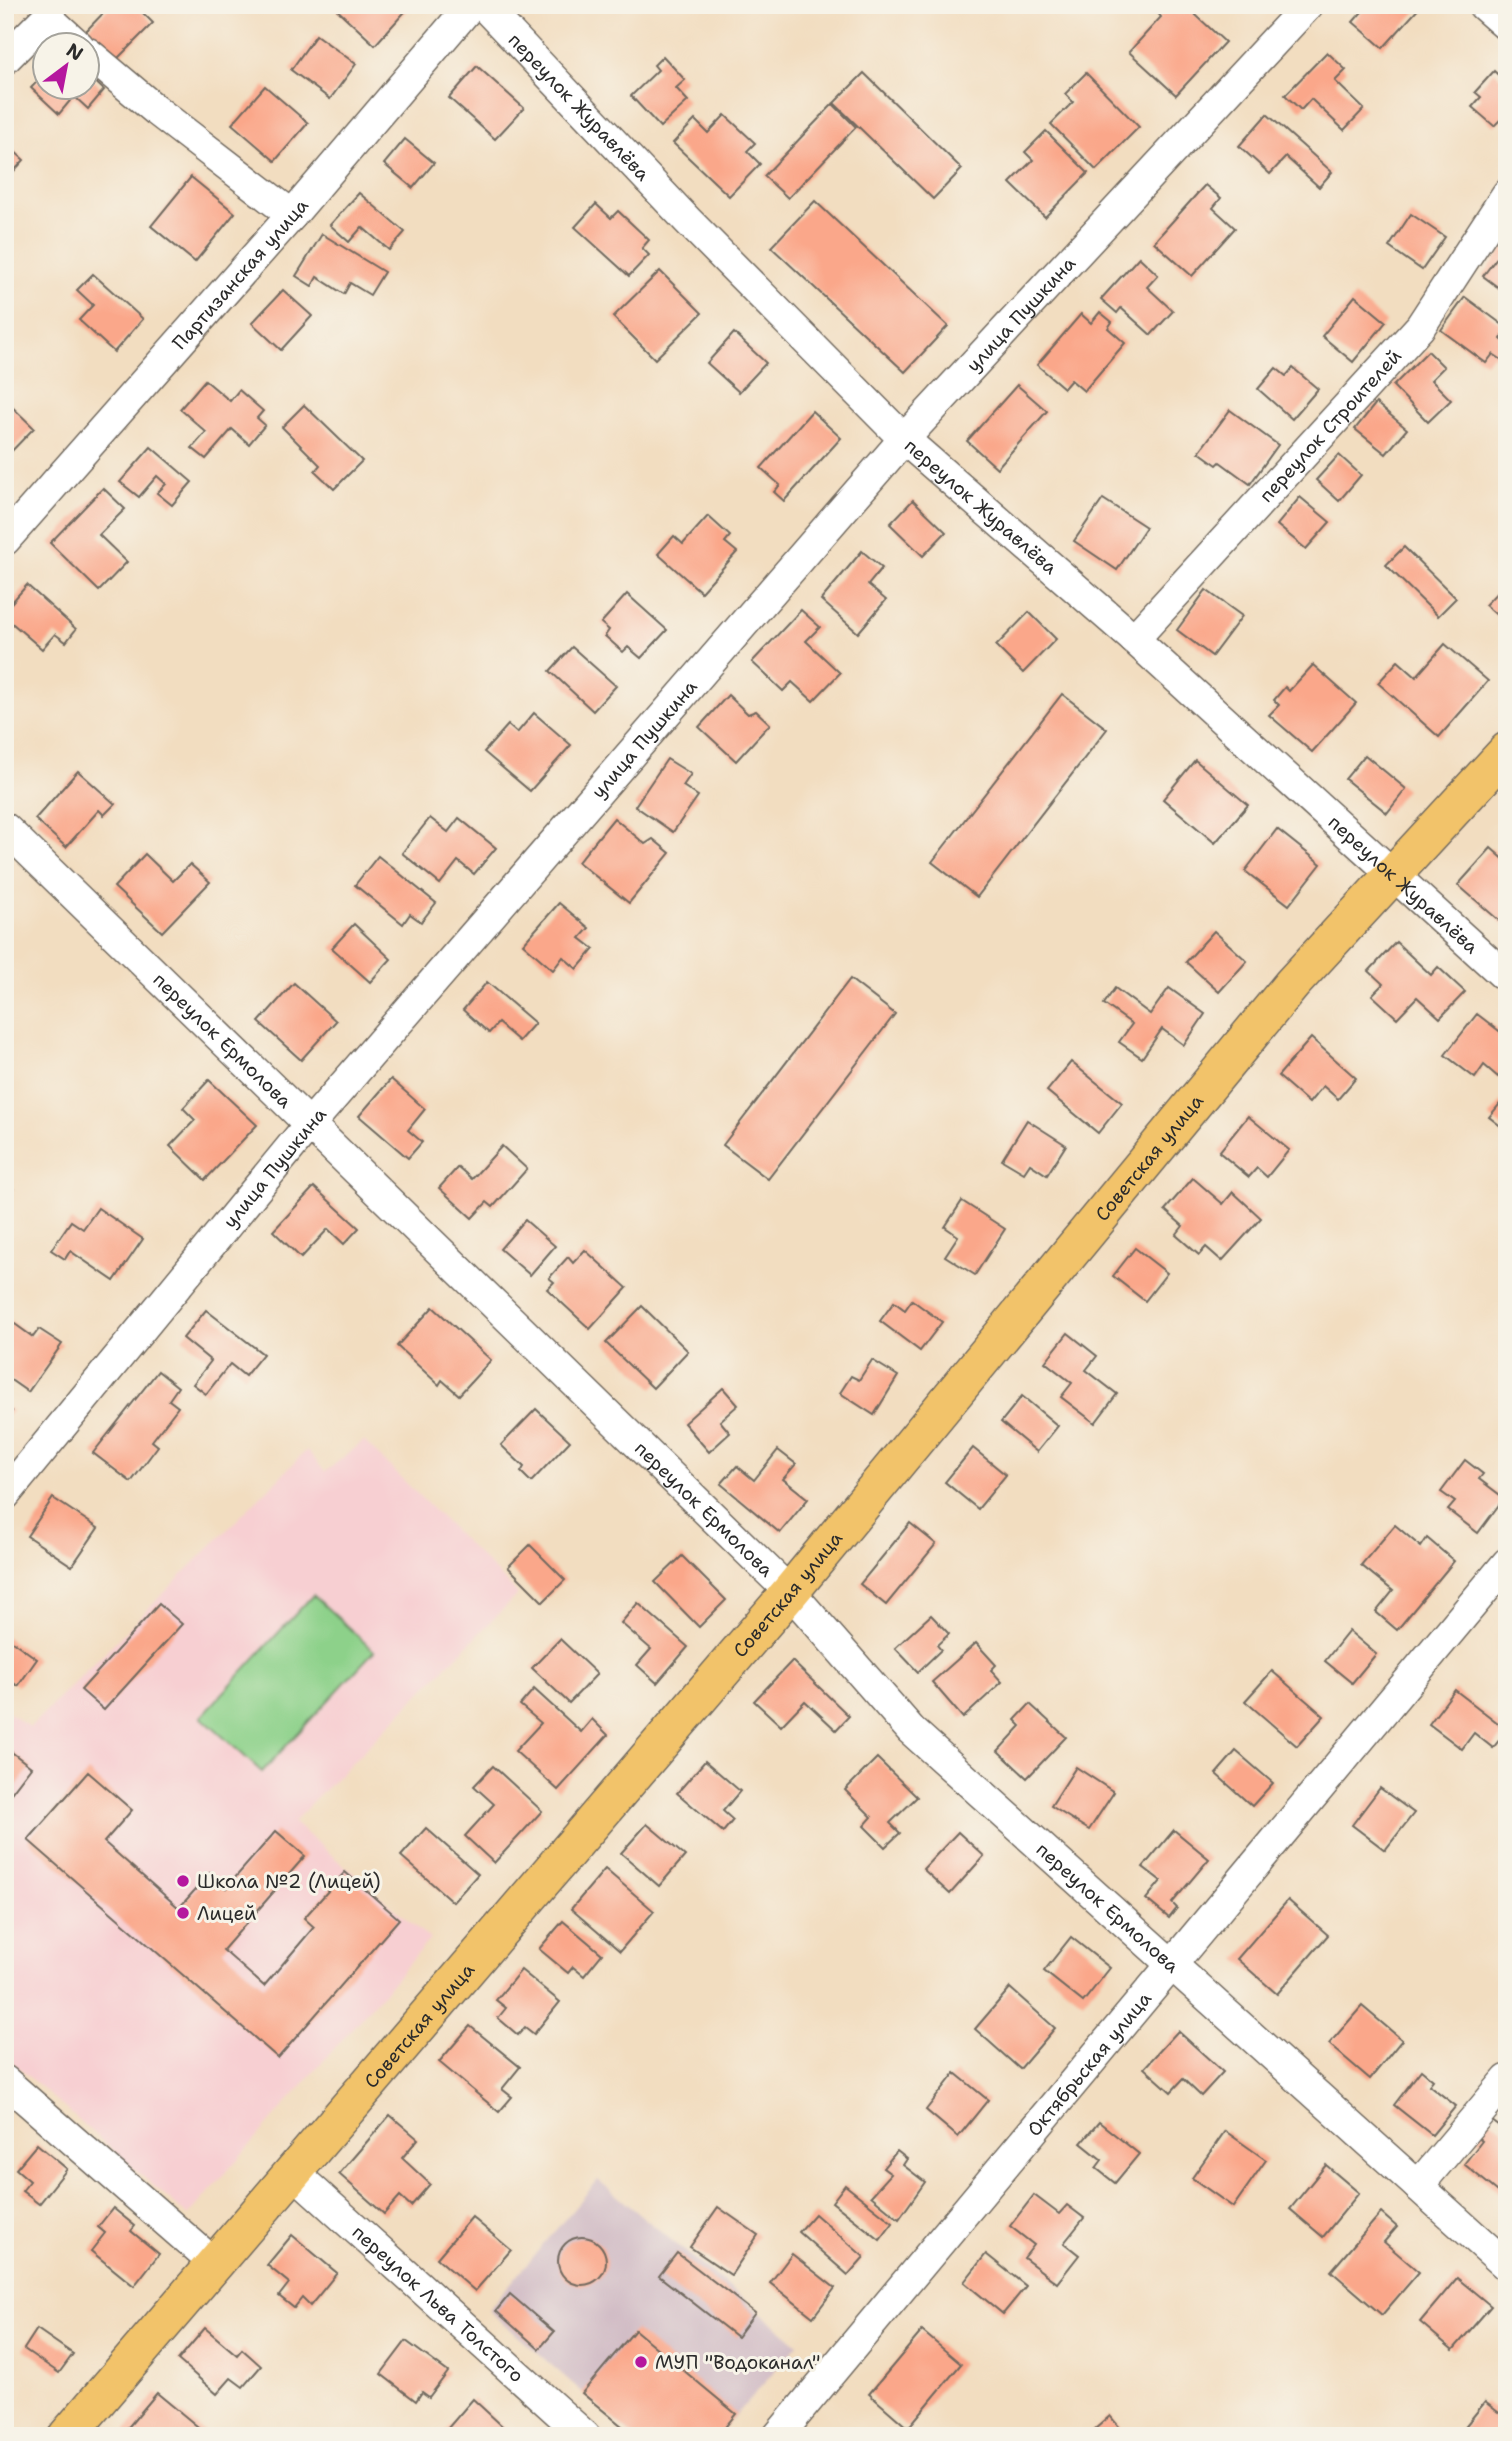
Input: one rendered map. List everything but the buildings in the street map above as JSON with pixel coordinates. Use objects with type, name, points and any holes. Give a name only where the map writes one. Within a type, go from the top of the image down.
[{"type":"main road","name":"Советская улица","points":[[67,2436],[790,1592],[1292,984],[1507,751]]},
{"type":"street","name":"Партизанская улица","points":[[5,540],[292,215],[471,5]]},
{"type":"street","name":"переулок Журавлёва","points":[[483,5],[688,220],[904,439],[1134,639],[1507,978]]},
{"type":"street","name":"улица Пушкина","points":[[5,1495],[309,1125],[904,439],[1308,5]]},
{"type":"street","points":[[1483,5],[1507,26]]},
{"type":"street","points":[[5,59],[47,17],[64,32]]},
{"type":"street","points":[[102,65],[157,111],[292,215]]},
{"type":"street","name":"переулок Строителей","points":[[1134,639],[1420,327],[1507,194]]},
{"type":"street","name":"переулок Ермолова","points":[[5,828],[790,1592],[911,1730],[1507,2266]]},
{"type":"street","name":"Октябрьская улица","points":[[778,2436],[1507,1563]]},
{"type":"street","points":[[1418,2186],[1507,2080]]},
{"type":"street","points":[[5,2081],[215,2264]]},
{"type":"street","name":"переулок Льва Толстого","points":[[293,2172],[585,2436]]},
{"type":"shaded area","name":"Школа №2 (Лицей)","points":[[364,1441],[518,1594],[293,1822],[430,1939],[188,2216],[5,2056],[5,1710],[30,1727],[307,1450],[325,1472]]},
{"type":"shaded area","points":[[598,2180],[798,2344],[718,2436],[633,2436],[488,2310]]},
{"type":"green space","points":[[313,1595],[374,1651],[262,1772],[201,1717]]},
{"type":"place","name":"Школа №2 (Лицей)","points":[[183,1881]]},
{"type":"place","name":"Лицей","points":[[183,1913]]},
{"type":"place","name":"МУП \"Водоканал\"","points":[[641,2362]]}]
